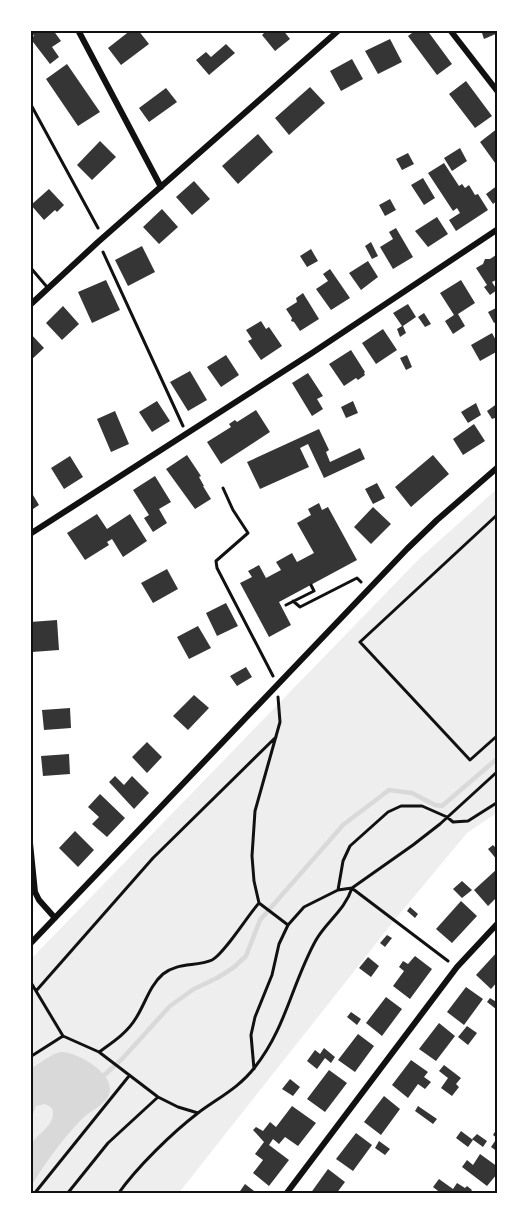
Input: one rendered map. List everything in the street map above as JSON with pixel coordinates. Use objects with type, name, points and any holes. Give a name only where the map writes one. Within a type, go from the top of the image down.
[{"type":"street","points":[[78,30],[161,187]]},
{"type":"street","points":[[30,305],[339,30]]},
{"type":"street","points":[[450,30],[498,92]]},
{"type":"street","points":[[30,534],[498,229]]},
{"type":"street","points":[[30,944],[436,520],[498,467]]},
{"type":"street","points":[[30,843],[35,892],[55,918]]},
{"type":"street","points":[[286,1194],[457,967],[498,923]]},
{"type":"lane","points":[[30,267],[49,288]]},
{"type":"path","points":[[30,103],[101,240],[186,432]]},
{"type":"path","points":[[223,488],[233,510],[248,533],[216,561],[217,568],[277,684],[280,722],[255,811],[252,856],[254,881],[259,903],[288,925]]},
{"type":"path","points":[[498,514],[360,642],[470,760],[498,735]]},
{"type":"path","points":[[293,601],[300,607],[357,578],[368,590]]},
{"type":"path","points":[[311,585],[318,598]]},
{"type":"path","points":[[286,604],[314,591]]},
{"type":"path","points":[[36,991],[153,858],[277,736]]},
{"type":"path","points":[[254,1069],[251,1035],[255,1017],[272,975],[279,944],[288,925],[304,907],[338,890],[352,888],[413,845],[498,771]]},
{"type":"path","points":[[338,890],[343,861],[350,846],[388,812],[401,806],[422,806],[453,822],[468,820],[498,802]]},
{"type":"path","points":[[352,888],[457,967]]},
{"type":"path","points":[[118,1194],[141,1167],[199,1113],[238,1085],[254,1069],[280,1027],[316,939],[345,905],[352,888]]},
{"type":"path","points":[[99,1052],[129,1027],[153,986],[163,974],[180,965],[213,960],[259,903]]},
{"type":"path","points":[[30,981],[63,1036],[99,1052],[158,1097],[178,1107],[199,1113]]},
{"type":"path","points":[[30,1057],[63,1036]]},
{"type":"path","points":[[34,1194],[129,1076]]},
{"type":"path","points":[[67,1194],[108,1143],[158,1097]]},
{"type":"shaded area","points":[[498,488],[498,812],[467,833],[397,917],[178,1194],[30,1194],[30,960],[420,558]]},
{"type":"shaded area","points":[[61,1052],[77,1056],[95,1067],[108,1081],[110,1089],[106,1100],[83,1118],[61,1142],[30,1188],[30,1148],[49,1125],[53,1115],[52,1108],[45,1104],[36,1106],[30,1122],[30,1069]]},
{"type":"building","points":[[30,30],[53,30],[61,41],[52,47],[59,57],[50,64],[30,38],[34,36]]},
{"type":"building","points":[[131,30],[138,30],[149,44],[121,65],[108,48]]},
{"type":"building","points":[[267,30],[283,30],[290,39],[275,51],[262,35]]},
{"type":"building","points":[[416,30],[427,30],[452,64],[437,75],[408,36]]},
{"type":"building","points":[[481,30],[498,30],[498,33],[484,39]]},
{"type":"building","points":[[390,39],[402,62],[378,74],[365,51]]},
{"type":"building","points":[[226,44],[235,53],[209,75],[196,60],[206,52],[211,57]]},
{"type":"building","points":[[352,59],[363,79],[341,91],[330,71]]},
{"type":"building","points":[[67,64],[100,112],[78,126],[46,79]]},
{"type":"building","points":[[466,81],[492,116],[475,128],[449,94]]},
{"type":"building","points":[[310,87],[325,103],[289,135],[275,118]]},
{"type":"building","points":[[166,88],[177,102],[149,122],[139,108]]},
{"type":"building","points":[[498,128],[498,167],[480,142]]},
{"type":"building","points":[[258,134],[273,152],[238,184],[222,166]]},
{"type":"building","points":[[100,141],[116,157],[92,180],[77,165]]},
{"type":"building","points":[[460,148],[467,161],[452,171],[444,158]]},
{"type":"building","points":[[408,153],[414,164],[402,170],[396,159]]},
{"type":"building","points":[[444,163],[459,186],[462,184],[465,188],[469,185],[488,210],[456,231],[449,220],[460,213],[457,208],[453,211],[428,173]]},
{"type":"building","points":[[423,178],[435,198],[424,205],[411,185]]},
{"type":"building","points":[[194,181],[210,199],[192,215],[176,197]]},
{"type":"building","points":[[498,185],[498,200],[493,204],[486,194]]},
{"type":"building","points":[[49,189],[64,205],[44,220],[31,205]]},
{"type":"building","points":[[390,199],[396,210],[385,216],[379,205]]},
{"type":"building","points":[[162,209],[178,227],[159,244],[143,227]]},
{"type":"building","points":[[437,217],[448,234],[428,247],[415,231]]},
{"type":"building","points":[[396,228],[413,257],[393,269],[380,247],[393,239],[389,232]]},
{"type":"building","points":[[371,242],[378,256],[372,259],[365,246]]},
{"type":"building","points":[[142,246],[155,272],[128,286],[115,260]]},
{"type":"building","points":[[311,249],[318,261],[307,267],[300,256]]},
{"type":"building","points":[[496,255],[498,284],[496,280],[492,282],[497,290],[490,295],[484,287],[487,285],[476,268],[483,264],[485,259]]},
{"type":"building","points":[[368,261],[378,277],[361,290],[349,273]]},
{"type":"building","points":[[330,269],[350,298],[331,310],[316,289],[328,281],[323,274]]},
{"type":"building","points":[[106,280],[120,310],[92,323],[78,292]]},
{"type":"building","points":[[461,280],[475,303],[458,314],[465,326],[453,334],[445,321],[454,315],[440,293]]},
{"type":"building","points":[[303,293],[319,319],[300,331],[291,321],[292,318],[286,309],[297,302],[296,298]]},
{"type":"building","points":[[408,304],[416,317],[403,326],[406,333],[400,337],[397,329],[402,326],[393,313]]},
{"type":"building","points":[[63,306],[79,324],[62,340],[46,323]]},
{"type":"building","points":[[498,307],[498,321],[494,323],[488,312]]},
{"type":"building","points":[[424,313],[431,324],[425,327],[418,317]]},
{"type":"building","points":[[261,321],[266,329],[269,327],[282,346],[261,360],[248,341],[252,339],[246,330]]},
{"type":"building","points":[[383,329],[397,350],[376,364],[362,343]]},
{"type":"building","points":[[30,333],[44,348],[30,361]]},
{"type":"building","points":[[492,333],[498,344],[498,351],[480,361],[471,345]]},
{"type":"building","points":[[351,350],[365,375],[344,386],[329,364]]},
{"type":"building","points":[[226,355],[239,375],[221,387],[207,367]]},
{"type":"building","points":[[407,355],[412,367],[406,370],[400,358]]},
{"type":"building","points":[[190,371],[207,400],[188,411],[170,382]]},
{"type":"building","points":[[308,373],[323,396],[317,399],[323,409],[312,416],[292,383]]},
{"type":"building","points":[[157,401],[170,421],[152,432],[139,412]]},
{"type":"building","points":[[353,401],[358,413],[346,418],[341,407]]},
{"type":"building","points":[[476,403],[481,415],[468,423],[461,412]]},
{"type":"building","points":[[498,403],[498,422],[495,418],[492,419],[487,411]]},
{"type":"building","points":[[256,410],[270,432],[221,464],[207,442],[231,427],[229,424],[235,420],[237,422]]},
{"type":"building","points":[[115,411],[129,444],[111,452],[97,419]]},
{"type":"building","points":[[474,424],[485,441],[463,455],[453,439]]},
{"type":"building","points":[[319,429],[329,450],[326,452],[330,462],[360,448],[365,459],[324,478],[308,444],[300,448],[309,467],[260,489],[247,462]]},
{"type":"building","points":[[187,455],[201,476],[199,477],[211,499],[195,509],[166,469]]},
{"type":"building","points":[[433,455],[449,474],[411,507],[395,487]]},
{"type":"building","points":[[70,456],[83,477],[64,489],[51,468]]},
{"type":"building","points":[[155,476],[171,502],[159,509],[167,523],[153,532],[144,518],[149,515],[133,490]]},
{"type":"building","points":[[377,483],[385,498],[373,504],[365,489]]},
{"type":"building","points":[[30,490],[39,505],[30,511]]},
{"type":"building","points":[[319,503],[322,510],[328,507],[357,560],[279,602],[291,625],[269,637],[240,583],[252,577],[248,571],[259,565],[266,578],[281,570],[276,562],[292,553],[297,562],[314,553],[297,523],[311,515],[308,509]]},
{"type":"building","points":[[373,507],[391,524],[371,544],[354,527]]},
{"type":"building","points":[[97,514],[107,529],[130,514],[147,541],[123,557],[112,539],[107,542],[109,545],[85,560],[67,533]]},
{"type":"building","points":[[167,569],[178,589],[153,603],[141,583]]},
{"type":"building","points":[[226,603],[238,626],[217,636],[206,613]]},
{"type":"building","points":[[57,620],[59,650],[32,652],[30,622]]},
{"type":"building","points":[[198,626],[211,648],[189,659],[177,637]]},
{"type":"building","points":[[246,667],[252,677],[237,686],[230,676]]},
{"type":"building","points":[[194,695],[209,708],[188,730],[173,716]]},
{"type":"building","points":[[70,708],[71,728],[44,730],[42,710]]},
{"type":"building","points":[[147,742],[162,757],[147,773],[132,757]]},
{"type":"building","points":[[69,754],[70,774],[43,776],[41,756]]},
{"type":"building","points":[[115,776],[124,785],[132,776],[149,793],[134,809],[109,782]]},
{"type":"building","points":[[100,794],[125,818],[107,837],[92,824],[99,817],[88,807]]},
{"type":"building","points":[[75,831],[94,850],[78,867],[59,848]]},
{"type":"building","points":[[493,845],[498,850],[498,861],[488,849]]},
{"type":"building","points":[[497,869],[498,896],[488,906],[474,890]]},
{"type":"building","points":[[462,881],[472,890],[462,898],[453,889]]},
{"type":"building","points":[[461,901],[477,916],[452,943],[436,929]]},
{"type":"building","points":[[410,907],[418,914],[415,918],[407,911]]},
{"type":"building","points":[[387,935],[392,938],[385,947],[380,943]]},
{"type":"building","points":[[498,951],[498,981],[491,989],[476,975]]},
{"type":"building","points":[[415,956],[432,969],[410,999],[393,986],[404,971],[399,967],[403,961],[408,964]]},
{"type":"building","points":[[368,957],[379,966],[371,977],[359,968]]},
{"type":"building","points":[[466,987],[483,999],[464,1025],[447,1012]]},
{"type":"building","points":[[386,997],[402,1009],[382,1036],[366,1023]]},
{"type":"building","points":[[490,998],[498,1003],[496,1009],[487,1002]]},
{"type":"building","points":[[351,1012],[361,1019],[357,1025],[347,1017]]},
{"type":"building","points":[[439,1023],[455,1036],[436,1061],[419,1049]]},
{"type":"building","points":[[467,1026],[477,1033],[468,1045],[458,1037]]},
{"type":"building","points":[[358,1034],[374,1046],[355,1072],[338,1060]]},
{"type":"building","points":[[324,1048],[335,1057],[331,1063],[325,1058],[317,1069],[307,1061],[315,1050],[320,1054]]},
{"type":"building","points":[[411,1060],[428,1072],[424,1077],[431,1082],[425,1089],[418,1084],[408,1098],[392,1085]]},
{"type":"building","points":[[444,1065],[461,1078],[456,1084],[459,1087],[452,1096],[441,1088],[448,1078],[439,1071]]},
{"type":"building","points":[[329,1070],[347,1083],[325,1112],[307,1099]]},
{"type":"building","points":[[290,1079],[300,1087],[293,1096],[282,1089]]},
{"type":"building","points":[[384,1096],[400,1109],[381,1135],[364,1122]]},
{"type":"building","points":[[292,1106],[316,1123],[298,1146],[285,1137],[279,1144],[273,1139],[269,1145],[289,1160],[269,1186],[253,1173],[263,1160],[255,1154],[264,1142],[253,1130],[256,1127],[263,1131],[270,1122],[276,1127]]},
{"type":"building","points":[[418,1106],[437,1119],[433,1124],[415,1111]]},
{"type":"building","points":[[496,1130],[498,1131],[498,1152],[491,1147],[497,1138],[493,1135]]},
{"type":"building","points":[[461,1131],[473,1140],[468,1147],[456,1138]]},
{"type":"building","points":[[356,1133],[372,1145],[353,1171],[336,1159]]},
{"type":"building","points":[[477,1134],[487,1141],[483,1147],[472,1139]]},
{"type":"building","points":[[379,1141],[390,1149],[385,1155],[375,1148]]},
{"type":"building","points":[[480,1154],[498,1167],[497,1174],[487,1186],[462,1167],[467,1160],[473,1165]]},
{"type":"building","points":[[328,1169],[345,1182],[336,1194],[310,1194]]},
{"type":"building","points":[[439,1179],[453,1189],[457,1183],[465,1188],[467,1186],[472,1190],[470,1193],[472,1194],[442,1194],[433,1187]]},
{"type":"building","points":[[245,1184],[258,1194],[238,1194]]},
{"type":"waterway","points":[[102,1077],[122,1059],[170,1006],[194,989],[233,968],[246,956],[260,920],[343,825],[389,790],[412,793],[435,805],[442,806],[498,758]]}]
